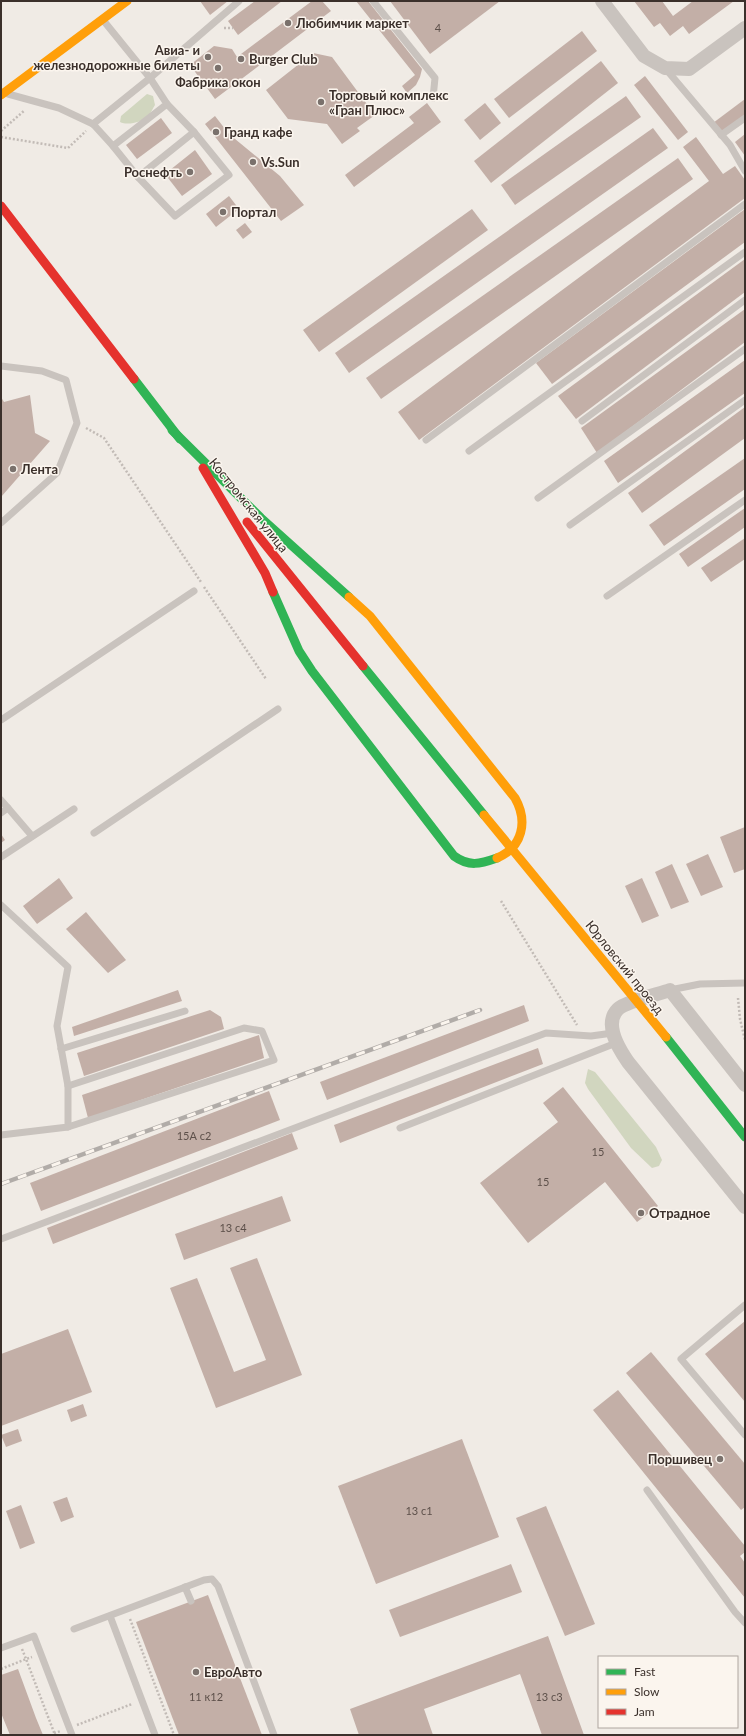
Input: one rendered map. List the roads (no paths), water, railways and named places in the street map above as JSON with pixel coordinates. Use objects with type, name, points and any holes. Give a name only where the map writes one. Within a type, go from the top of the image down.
[{"type":"main road","points":[[2,94],[127,1]]},
{"type":"main road","name":"Костромская улица","points":[[1,206],[172,430],[484,815]]},
{"type":"main road","points":[[172,430],[261,518],[370,616],[499,776],[515,797],[521,810],[523,823],[521,836],[515,846],[507,853],[494,860],[477,863],[464,863],[454,856],[312,671],[299,651],[265,572],[203,468]]},
{"type":"main road","name":"Юрловский проезд","points":[[484,815],[666,1037],[745,1137]]},
{"type":"street","points":[[602,1],[644,56],[665,68],[688,70],[745,28]]},
{"type":"street","points":[[745,1085],[670,990],[625,1004],[618,1008],[615,1013],[612,1022],[615,1038],[628,1062],[745,1207]]},
{"type":"lane","points":[[93,124],[150,78],[239,1]]},
{"type":"lane","points":[[373,1],[435,78],[433,98]]},
{"type":"lane","points":[[2,94],[59,108],[93,124],[138,177],[175,216],[229,175],[194,132],[167,104],[150,78],[103,20]]},
{"type":"lane","points":[[665,68],[730,145],[745,171]]},
{"type":"lane","points":[[113,146],[167,104]]},
{"type":"lane","points":[[721,135],[745,118]]},
{"type":"lane","points":[[138,177],[194,132]]},
{"type":"lane","points":[[426,440],[745,204]]},
{"type":"lane","points":[[469,452],[745,252]]},
{"type":"lane","points":[[582,421],[745,300]]},
{"type":"lane","points":[[538,498],[745,349]]},
{"type":"lane","points":[[1,366],[42,370],[66,380],[77,423],[57,473],[1,523]]},
{"type":"lane","points":[[570,525],[745,400]]},
{"type":"lane","points":[[607,596],[745,500]]},
{"type":"lane","points":[[1,720],[194,591]]},
{"type":"lane","points":[[94,833],[278,709]]},
{"type":"lane","points":[[1,800],[32,836]]},
{"type":"lane","points":[[1,813],[8,808]]},
{"type":"lane","points":[[1,857],[74,809]]},
{"type":"lane","points":[[1,905],[68,968],[57,1026],[68,1086],[68,1128]]},
{"type":"lane","points":[[670,990],[700,984],[745,983]]},
{"type":"lane","points":[[61,1049],[185,1011]]},
{"type":"lane","points":[[1,1135],[68,1128],[274,1060],[262,1031],[244,1028],[68,1086]]},
{"type":"lane","points":[[1,1240],[546,1033],[615,1038]]},
{"type":"lane","points":[[400,1128],[615,1038]]},
{"type":"lane","points":[[745,1305],[681,1359],[745,1435]]},
{"type":"lane","points":[[647,1490],[735,1612],[745,1623]]},
{"type":"lane","points":[[74,1629],[209,1579],[215,1582],[274,1735]]},
{"type":"lane","points":[[185,1587],[191,1602]]},
{"type":"lane","points":[[110,1616],[155,1735]]},
{"type":"lane","points":[[1,1648],[34,1636],[70,1731]]},
{"type":"railway","points":[[1,1184],[480,1010]]},
{"type":"place","name":"Любимчик маркет","points":[[288,23]]},
{"type":"place","name":"Авиа- и железнодорожные билеты","points":[[208,57]]},
{"type":"place","name":"Burger Club","points":[[241,59]]},
{"type":"place","name":"Фабрика окон","points":[[218,68]]},
{"type":"place","name":"Торговый комплекс «Гран Плюс»","points":[[321,102]]},
{"type":"place","name":"Гранд кафе","points":[[216,132]]},
{"type":"place","name":"Vs.Sun","points":[[253,162]]},
{"type":"place","name":"Роснефть","points":[[190,172]]},
{"type":"place","name":"Портал","points":[[223,212]]},
{"type":"place","name":"Лента","points":[[13,469]]},
{"type":"place","name":"Отрадное","points":[[641,1213]]},
{"type":"place","name":"Поршивец","points":[[720,1459]]},
{"type":"place","name":"ЕвроАвто","points":[[196,1672]]}]
